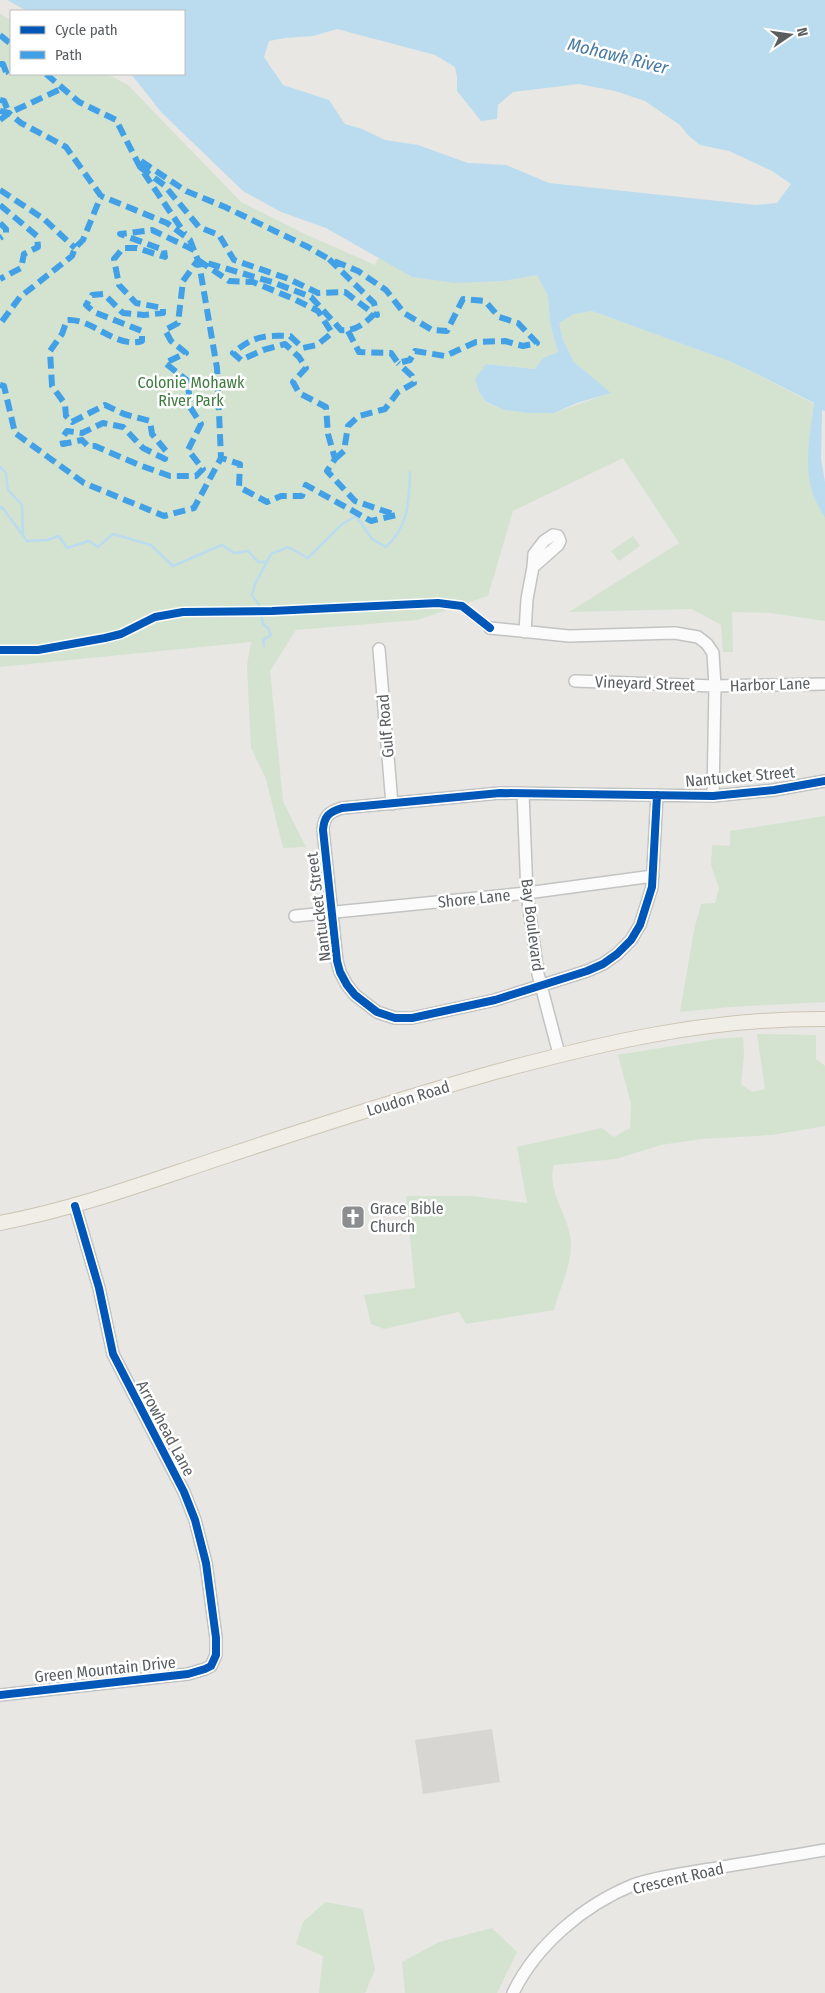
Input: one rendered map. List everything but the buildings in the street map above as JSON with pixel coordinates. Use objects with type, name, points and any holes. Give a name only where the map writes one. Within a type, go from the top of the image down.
[{"type":"main road","name":"Loudon Road","points":[[0,1223],[75,1206],[404,1098],[559,1054],[678,1029],[730,1022],[825,1019]]},
{"type":"street","points":[[490,628],[525,632],[527,599],[533,568]]},
{"type":"street","name":"Vineyard Street","points":[[525,632],[569,636],[675,633],[698,637],[713,653],[715,686],[713,796]]},
{"type":"street","name":"Gulf Road","points":[[379,649],[392,804]]},
{"type":"street","name":"Vineyard Street","points":[[575,681],[715,686]]},
{"type":"street","name":"Harbor Lane","points":[[715,686],[825,684]]},
{"type":"street","name":"Nantucket Street","points":[[657,795],[653,876],[648,902],[640,925],[631,940],[603,964],[496,1000],[424,1016],[403,1018],[386,1016],[364,1004],[347,985],[337,961],[323,830],[324,820],[328,814],[342,808],[473,795],[523,793],[657,795],[713,796],[774,790],[825,781]]},
{"type":"street","name":"Bay Boulevard","points":[[523,793],[527,893],[541,985],[559,1054]]},
{"type":"street","name":"Shore Lane","points":[[295,916],[527,893],[653,876]]},
{"type":"street","name":"Arrowhead Lane","points":[[75,1206],[101,1296],[113,1354],[171,1466],[195,1520],[206,1562],[216,1638],[216,1655],[211,1666]]},
{"type":"street","name":"Green Mountain Drive","points":[[0,1695],[188,1674],[211,1666]]},
{"type":"street","name":"Crescent Road","points":[[513,1993],[536,1958],[552,1939],[594,1905],[634,1885],[670,1876],[825,1850]]},
{"type":"shaded area","points":[[492,1729],[500,1782],[423,1794],[415,1740]]},
{"type":"green space","name":"Colonie Mohawk River Park","points":[[0,14],[10,19],[10,75],[109,75],[128,85],[241,202],[305,234],[375,265],[379,257],[412,277],[504,281],[537,275],[548,296],[550,324],[558,352],[543,358],[535,369],[486,364],[479,392],[486,403],[504,410],[528,413],[554,413],[610,393],[574,362],[563,340],[558,322],[574,314],[592,311],[729,361],[814,404],[812,415],[814,497],[825,518],[825,621],[771,613],[732,612],[733,652],[723,652],[721,625],[692,609],[569,612],[679,543],[623,458],[513,511],[488,596],[417,620],[296,630],[270,671],[283,801],[306,847],[283,848],[266,779],[251,748],[247,665],[251,642],[0,667]]},
{"type":"green space","points":[[633,536],[640,546],[619,561],[611,551]]},
{"type":"green space","points":[[825,816],[825,1002],[730,1007],[680,1012],[694,930],[701,904],[715,903],[719,888],[711,865],[712,845],[730,846],[730,831]]},
{"type":"green space","points":[[757,1034],[816,1035],[816,1059],[825,1066],[825,1126],[771,1135],[701,1139],[661,1145],[616,1159],[554,1165],[552,1173],[554,1191],[568,1227],[571,1244],[569,1263],[554,1310],[466,1324],[459,1312],[384,1329],[371,1324],[364,1295],[415,1288],[406,1196],[472,1196],[527,1203],[517,1147],[602,1128],[614,1137],[630,1128],[631,1104],[618,1055],[716,1039],[743,1037],[744,1056],[741,1084],[752,1092],[765,1089]]},
{"type":"green space","points":[[325,1902],[363,1909],[375,1970],[365,1993],[319,1993],[323,1956],[296,1944],[303,1922]]},
{"type":"green space","points":[[492,1928],[517,1952],[497,1993],[405,1993],[402,1962],[439,1942]]},
{"type":"water","name":"Mohawk River","points":[[7,0],[825,0],[825,411],[822,410],[821,459],[825,482],[825,518],[814,497],[809,474],[808,450],[814,403],[729,361],[592,311],[574,314],[559,323],[563,340],[574,362],[611,393],[577,403],[554,413],[528,413],[504,410],[486,402],[479,392],[475,379],[486,364],[535,369],[543,358],[558,352],[550,324],[548,296],[537,275],[504,281],[456,283],[412,277],[326,228],[281,212],[243,191],[162,113],[132,75],[185,75],[185,10],[25,10]],"holes":[[[337,29],[435,55],[455,67],[457,91],[481,121],[497,119],[498,105],[513,92],[579,84],[615,91],[645,101],[680,125],[700,145],[729,151],[772,171],[791,184],[777,203],[756,205],[549,183],[506,165],[468,163],[418,145],[385,140],[362,129],[345,124],[329,100],[283,85],[264,57],[269,41],[313,36]]]},
{"type":"waterway","points":[[0,467],[6,473],[8,490],[22,505],[23,534]]},
{"type":"waterway","points":[[0,508],[2,507],[27,541],[47,540],[59,536],[67,548],[89,541],[98,547],[113,534],[151,545],[173,566],[222,545],[234,553],[248,551],[258,562],[267,562],[271,554],[288,547],[308,558],[341,525],[356,516],[372,539],[386,547],[394,539],[403,522],[408,503],[410,472]]},
{"type":"waterway","points":[[264,646],[263,640],[271,635],[268,628],[263,624],[259,605],[252,595],[255,584],[267,562]]},
{"type":"marked path","points":[[0,35],[10,43]]},
{"type":"marked path","points":[[0,64],[3,64],[6,72],[0,73]]},
{"type":"marked path","points":[[47,75],[79,102],[116,120],[140,167],[185,234]]},
{"type":"marked path","points":[[0,120],[9,113],[63,88]]},
{"type":"marked path","points":[[0,100],[4,101],[9,113]]},
{"type":"marked path","points":[[0,111],[9,113],[21,123],[66,147],[101,196],[83,240],[75,248],[72,256],[20,297],[0,324]]},
{"type":"marked path","points":[[141,161],[186,191],[225,207],[329,259]]},
{"type":"marked path","points":[[140,167],[164,185],[199,227],[219,235],[234,260],[289,279],[318,293],[345,292],[374,314],[367,321],[351,330],[341,330],[311,297],[272,282],[207,263]]},
{"type":"marked path","points":[[0,190],[44,219],[75,248]]},
{"type":"marked path","points":[[0,385],[4,386],[15,433],[84,483],[164,516],[194,508],[221,458],[217,368],[199,263],[190,240],[167,223],[101,196]]},
{"type":"marked path","points":[[0,205],[37,236],[38,247],[24,254],[21,268],[0,279]]},
{"type":"marked path","points":[[0,223],[6,229],[6,234],[0,238]]},
{"type":"marked path","points":[[194,250],[152,230],[120,234],[164,250],[165,257],[137,248],[123,248],[114,259],[119,285],[136,303],[163,308],[163,313],[144,315],[123,313],[104,294],[92,295],[86,305],[94,312],[142,331],[142,341],[123,341],[86,324],[67,320],[62,334],[50,351],[52,386],[65,404],[66,416],[72,422],[105,405],[124,414],[150,421],[152,434],[166,451],[165,459],[143,448],[123,427],[103,423],[82,433],[67,431],[62,438],[63,444],[82,440],[88,446],[95,446],[170,476],[196,476],[203,469],[188,450],[201,424],[190,407],[188,381],[165,363],[186,353],[171,341],[165,330],[178,323],[183,281],[198,260]]},
{"type":"marked path","points":[[348,331],[359,352],[391,353],[398,363],[410,360],[415,351],[445,356],[476,342],[505,341],[523,346],[537,343],[518,323],[499,317],[485,301],[463,299],[447,331],[432,330],[404,313],[386,290],[358,271],[329,259],[374,303],[377,315],[374,314]]},
{"type":"marked path","points":[[198,260],[229,281],[253,282],[318,311],[332,333],[317,345],[303,348],[290,336],[266,336],[247,343],[233,353],[241,360],[263,350],[285,344],[299,357],[306,368],[293,382],[299,393],[326,407],[328,434],[335,459],[327,471],[355,501],[396,515],[371,521],[306,485],[302,496],[281,496],[267,502],[239,487],[240,464],[221,458]]},
{"type":"marked path","points":[[335,459],[344,451],[348,426],[359,416],[385,409],[398,392],[414,383],[412,376],[398,363]]},
{"type":"cycle path","points":[[0,650],[38,650],[105,638],[121,634],[155,617],[183,612],[272,611],[438,603],[462,606],[490,628]]},
{"type":"cycle path","points":[[657,795],[652,887],[640,925],[631,940],[617,954],[603,964],[587,971],[495,1000],[412,1018],[395,1018],[377,1012],[355,995],[347,985],[337,961],[323,830],[326,818],[337,810],[500,793],[713,796],[774,790],[825,781]]},
{"type":"cycle path","points":[[0,1695],[188,1674],[211,1666],[216,1655],[216,1638],[206,1563],[195,1520],[184,1492],[113,1354],[99,1288],[75,1206]]},
{"type":"place","name":"Grace Bible Church","points":[[353,1217]]}]
